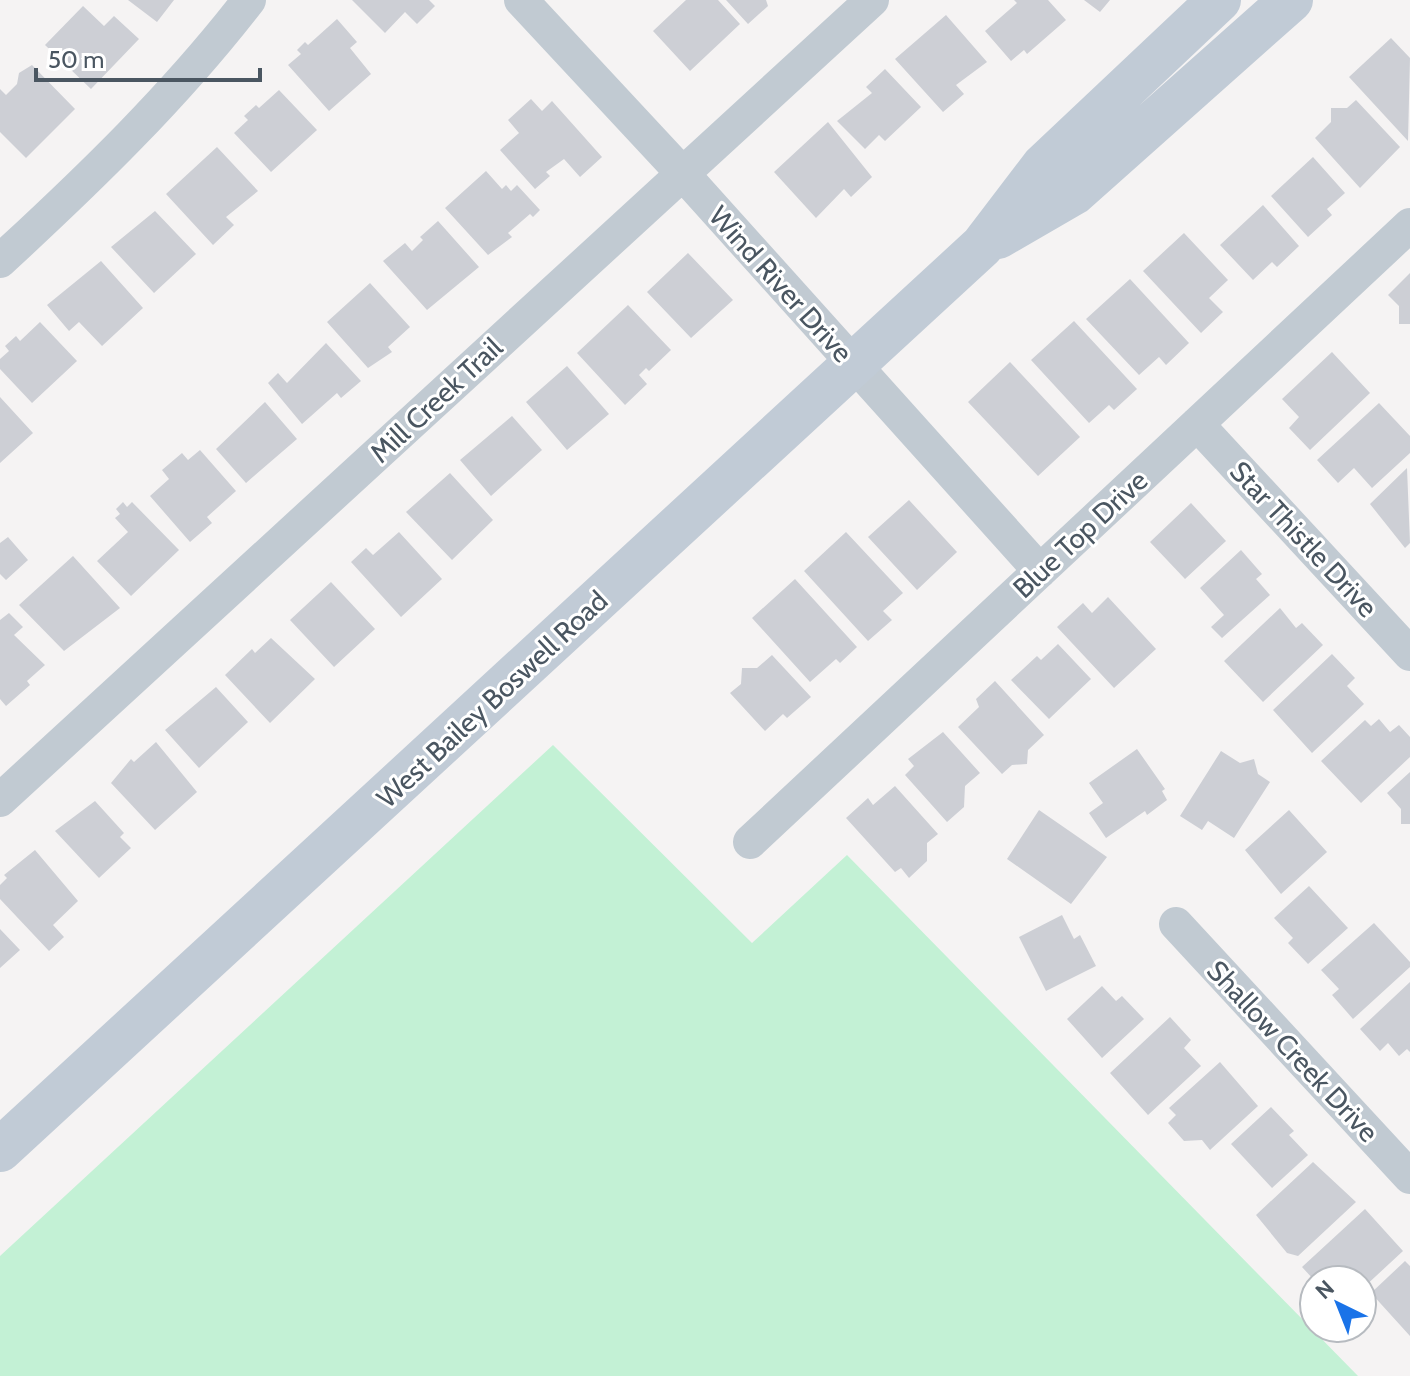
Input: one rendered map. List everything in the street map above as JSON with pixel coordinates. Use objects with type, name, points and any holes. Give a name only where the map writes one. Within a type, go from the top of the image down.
[{"type":"main road","name":"West Bailey Boswell Road","points":[[0,1150],[982,246],[1043,166],[1219,0]]},
{"type":"main road","name":"West Bailey Boswell Road","points":[[982,246],[1074,193],[1291,0]]},
{"type":"street","points":[[0,261],[96,173],[166,100],[249,0]]},
{"type":"street","name":"Wind River Drive","points":[[521,0],[683,174],[1040,571]]},
{"type":"street","name":"Mill Creek Trail","points":[[0,800],[872,0]]},
{"type":"street","name":"Blue Top Drive","points":[[750,842],[1410,225]]},
{"type":"street","name":"Star Thistle Drive","points":[[1197,424],[1410,654]]},
{"type":"street","name":"Shallow Creek Drive","points":[[1176,924],[1410,1177]]},
{"type":"green space","points":[[553,745],[752,943],[847,855],[1298,1315],[1298,1344],[1327,1344],[1358,1376],[0,1376],[0,1256]]},
{"type":"building","points":[[128,0],[174,0],[157,22]]},
{"type":"building","points":[[352,0],[429,0],[435,6],[417,24],[405,12],[385,33]]},
{"type":"building","points":[[686,0],[718,0],[740,24],[690,71],[653,31]]},
{"type":"building","points":[[726,0],[766,0],[768,6],[748,24]]},
{"type":"building","points":[[1014,0],[1048,0],[1066,20],[1027,54],[1024,50],[1011,61],[985,31],[1017,3]]},
{"type":"building","points":[[1084,0],[1110,0],[1100,12]]},
{"type":"building","points":[[83,6],[104,26],[114,16],[139,39],[91,89],[45,45]]},
{"type":"building","points":[[946,15],[987,62],[956,85],[964,94],[943,112],[895,59]]},
{"type":"building","points":[[337,19],[357,42],[350,48],[371,74],[329,111],[288,65],[301,54],[297,50],[305,42],[308,45]]},
{"type":"building","points":[[1391,38],[1410,58],[1408,141],[1349,77]]},
{"type":"building","points":[[32,65],[75,109],[26,158],[0,132],[0,89],[6,95],[17,84],[19,73]]},
{"type":"building","points":[[885,69],[921,107],[885,141],[879,135],[865,149],[837,121],[872,93],[866,87]]},
{"type":"building","points":[[279,90],[317,130],[271,172],[234,133],[248,120],[244,116],[256,105],[259,108]]},
{"type":"building","points":[[531,99],[542,111],[552,101],[602,157],[580,177],[564,159],[546,172],[550,176],[535,189],[500,150],[519,133],[508,120]]},
{"type":"building","points":[[1356,100],[1400,147],[1360,188],[1315,138],[1331,122],[1331,108],[1347,108]]},
{"type":"building","points":[[828,122],[872,177],[851,197],[844,189],[816,218],[774,172]]},
{"type":"building","points":[[217,147],[258,191],[226,217],[234,225],[213,245],[166,194]]},
{"type":"building","points":[[1313,157],[1345,193],[1327,209],[1332,215],[1308,237],[1271,196]]},
{"type":"building","points":[[486,171],[502,189],[506,185],[511,191],[517,185],[540,210],[533,217],[530,214],[508,233],[512,237],[488,255],[445,208]]},
{"type":"building","points":[[1263,205],[1299,246],[1277,267],[1272,262],[1253,280],[1220,245]]},
{"type":"building","points":[[155,211],[196,254],[154,293],[111,247]]},
{"type":"building","points":[[438,221],[479,267],[427,310],[383,261],[405,243],[412,251],[423,240],[420,237]]},
{"type":"building","points":[[1184,233],[1228,280],[1209,298],[1223,312],[1201,333],[1143,271]]},
{"type":"building","points":[[688,253],[733,300],[691,338],[647,292]]},
{"type":"building","points":[[101,261],[143,308],[102,346],[79,322],[69,331],[47,305]]},
{"type":"building","points":[[1410,273],[1410,324],[1399,324],[1399,306],[1388,295]]},
{"type":"building","points":[[1130,279],[1189,343],[1166,365],[1159,357],[1139,375],[1086,319]]},
{"type":"building","points":[[370,283],[410,327],[388,347],[392,352],[368,368],[327,322]]},
{"type":"building","points":[[628,305],[671,350],[649,371],[646,368],[639,375],[647,384],[625,405],[577,353]]},
{"type":"building","points":[[1074,321],[1137,389],[1114,410],[1109,405],[1089,423],[1031,360]]},
{"type":"building","points":[[40,322],[77,361],[32,403],[0,369],[0,359],[9,351],[5,346],[16,336],[20,341]]},
{"type":"building","points":[[326,343],[361,381],[341,398],[337,393],[302,424],[268,383],[278,373],[287,383]]},
{"type":"building","points":[[1332,352],[1370,393],[1310,450],[1289,428],[1299,417],[1282,399]]},
{"type":"building","points":[[1010,362],[1080,437],[1038,476],[968,402]]},
{"type":"building","points":[[567,366],[609,414],[567,450],[526,402]]},
{"type":"building","points":[[0,397],[33,433],[0,463]]},
{"type":"building","points":[[265,402],[297,439],[246,483],[216,449]]},
{"type":"building","points":[[1379,403],[1410,436],[1410,453],[1372,488],[1354,468],[1338,483],[1317,460]]},
{"type":"building","points":[[512,416],[542,450],[491,496],[460,460]]},
{"type":"building","points":[[200,450],[236,491],[207,517],[212,523],[190,542],[150,496],[169,479],[162,470],[182,453],[188,460]]},
{"type":"building","points":[[1407,468],[1410,543],[1405,548],[1370,504]]},
{"type":"building","points":[[450,473],[493,520],[452,560],[406,512]]},
{"type":"building","points":[[909,500],[957,552],[917,590],[868,537]]},
{"type":"building","points":[[123,502],[127,507],[132,502],[179,550],[131,596],[97,561],[128,532],[115,518],[120,514],[116,509]]},
{"type":"building","points":[[1191,503],[1226,541],[1185,579],[1150,542]]},
{"type":"building","points":[[399,532],[442,579],[401,617],[351,562],[366,548],[373,555]]},
{"type":"building","points":[[846,532],[903,593],[883,611],[892,620],[868,641],[804,571]]},
{"type":"building","points":[[8,537],[28,560],[6,580],[0,574],[0,543]]},
{"type":"building","points":[[1241,550],[1262,574],[1256,579],[1270,595],[1222,638],[1211,627],[1224,615],[1200,588]]},
{"type":"building","points":[[73,556],[120,608],[64,651],[19,605]]},
{"type":"building","points":[[795,579],[857,647],[840,663],[836,659],[810,682],[752,618]]},
{"type":"building","points":[[331,582],[375,629],[334,667],[290,620]]},
{"type":"building","points":[[1108,597],[1156,649],[1114,688],[1057,627],[1083,603],[1092,613]]},
{"type":"building","points":[[1280,608],[1296,628],[1302,623],[1323,645],[1263,702],[1224,661]]},
{"type":"building","points":[[9,613],[23,627],[14,635],[45,665],[27,681],[30,685],[6,706],[0,699],[0,620]]},
{"type":"building","points":[[271,638],[315,679],[270,723],[225,675],[252,649],[255,653]]},
{"type":"building","points":[[1058,644],[1091,679],[1049,719],[1011,680],[1037,656],[1041,660]]},
{"type":"building","points":[[1332,654],[1355,678],[1347,686],[1364,704],[1312,753],[1273,710]]},
{"type":"building","points":[[772,655],[811,697],[787,718],[783,714],[765,731],[730,693],[741,684],[742,668],[757,668]]},
{"type":"building","points":[[995,681],[1044,735],[1028,750],[1027,764],[1012,765],[1002,774],[958,727],[979,707],[976,699]]},
{"type":"building","points":[[216,687],[248,722],[199,768],[165,730]]},
{"type":"building","points":[[1379,719],[1390,732],[1399,725],[1410,737],[1410,757],[1361,803],[1321,761],[1365,720],[1371,726]]},
{"type":"building","points":[[943,732],[980,773],[965,786],[964,807],[947,822],[905,775],[914,766],[908,759]]},
{"type":"building","points":[[156,742],[197,792],[155,830],[111,783],[131,759],[134,762]]},
{"type":"building","points":[[1137,749],[1165,789],[1162,791],[1167,800],[1106,838],[1089,813],[1103,803],[1089,783]]},
{"type":"building","points":[[1221,751],[1240,763],[1254,759],[1258,774],[1270,782],[1234,838],[1208,821],[1202,830],[1180,816]]},
{"type":"building","points":[[1410,772],[1410,824],[1401,824],[1401,809],[1387,793]]},
{"type":"building","points":[[895,786],[938,834],[927,843],[927,861],[909,878],[901,868],[895,872],[846,818],[868,798],[873,805]]},
{"type":"building","points":[[95,801],[124,833],[120,837],[131,848],[99,878],[55,831]]},
{"type":"building","points":[[1039,810],[1107,857],[1071,904],[1007,859]]},
{"type":"building","points":[[1289,810],[1327,852],[1281,894],[1245,850]]},
{"type":"building","points":[[35,850],[78,901],[53,925],[64,937],[49,951],[0,899],[0,885],[7,878],[4,875]]},
{"type":"building","points":[[1309,886],[1348,928],[1308,964],[1288,943],[1293,938],[1274,918]]},
{"type":"building","points":[[1062,915],[1074,939],[1080,935],[1096,966],[1046,991],[1019,937]]},
{"type":"building","points":[[1374,923],[1410,962],[1410,967],[1353,1019],[1332,995],[1339,989],[1321,970]]},
{"type":"building","points":[[0,929],[20,950],[0,968]]},
{"type":"building","points":[[1410,982],[1410,1052],[1407,1049],[1399,1056],[1388,1043],[1380,1051],[1360,1029]]},
{"type":"building","points":[[1102,986],[1116,1001],[1122,996],[1144,1019],[1102,1058],[1067,1019]]},
{"type":"building","points":[[1170,1017],[1191,1040],[1184,1048],[1201,1066],[1148,1115],[1110,1073]]},
{"type":"building","points":[[1220,1062],[1258,1106],[1210,1150],[1202,1140],[1184,1141],[1168,1123],[1176,1115],[1169,1108]]},
{"type":"building","points":[[1271,1107],[1294,1131],[1289,1135],[1308,1155],[1272,1188],[1231,1144]]},
{"type":"building","points":[[1313,1162],[1356,1202],[1298,1256],[1287,1253],[1256,1215]]},
{"type":"building","points":[[1365,1209],[1403,1251],[1378,1274],[1378,1264],[1305,1264]]},
{"type":"building","points":[[1405,1261],[1410,1266],[1410,1336],[1378,1301],[1378,1286]]}]
